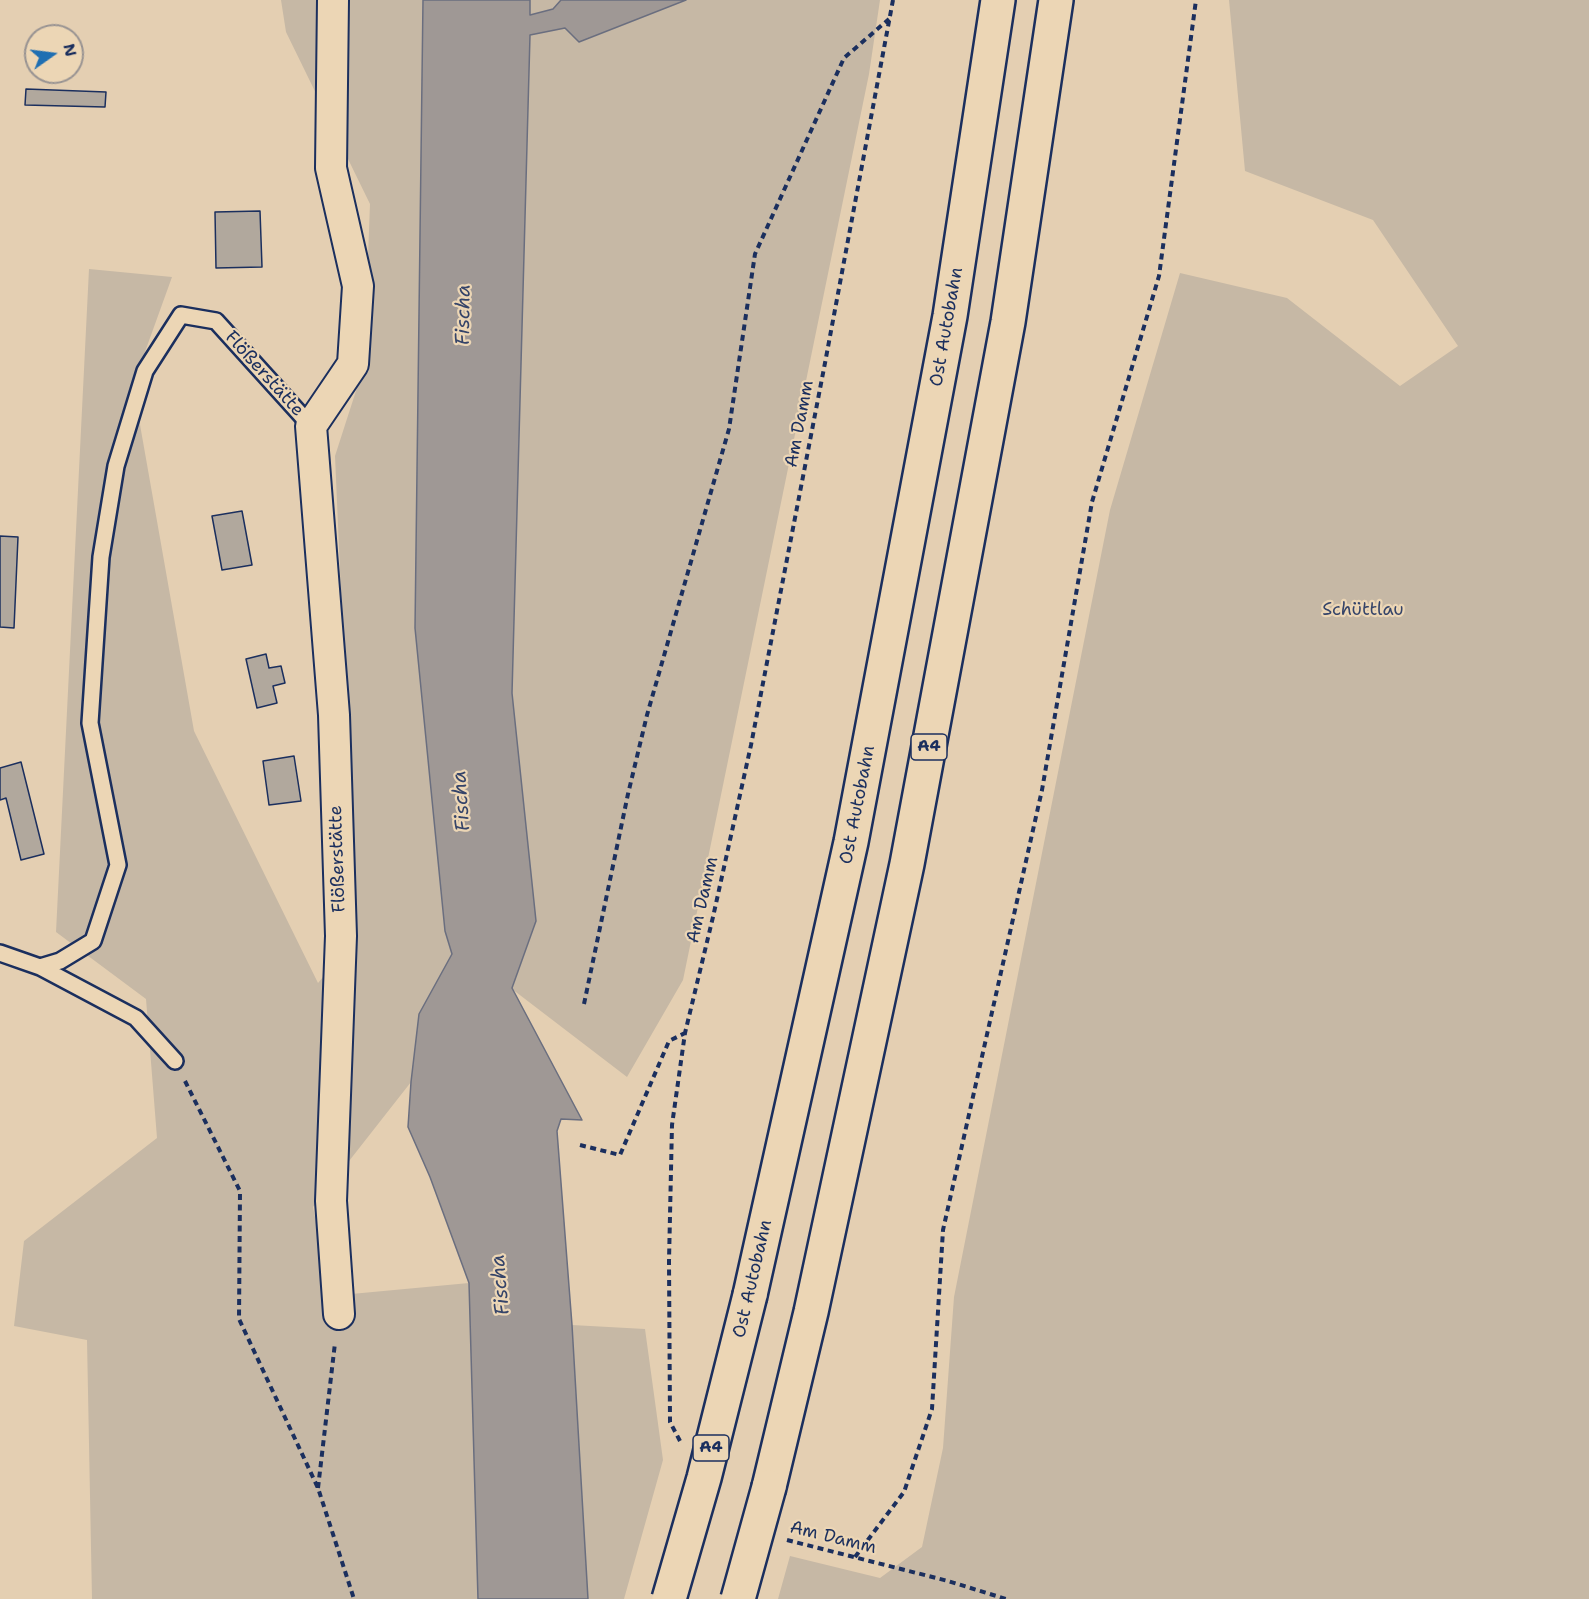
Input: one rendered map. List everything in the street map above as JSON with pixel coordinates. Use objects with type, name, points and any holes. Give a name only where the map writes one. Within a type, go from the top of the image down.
[{"type":"highway","name":"Ost Autobahn","points":[[669,1599],[704,1478],[750,1295],[851,842],[950,316],[998,0]]},
{"type":"highway","name":"A4","points":[[738,1599],[769,1487],[811,1312],[907,864],[1008,322],[1056,0]]},
{"type":"street","points":[[311,426],[353,364],[358,286],[331,168],[333,0]]},
{"type":"street","name":"Flößerstätte","points":[[311,426],[334,715],[341,936],[331,1201],[339,1314]]},
{"type":"lane","name":"Flößerstätte","points":[[40,967],[60,961],[93,941],[118,865],[90,723],[101,556],[116,466],[145,371],[181,315],[216,321],[311,426]]},
{"type":"lane","points":[[0,953],[40,967],[136,1018],[175,1061]]},
{"type":"path","name":"Am Damm","points":[[681,1443],[670,1422],[669,1261],[672,1125],[685,1033],[751,745],[893,0]]},
{"type":"path","points":[[855,1557],[904,1492],[932,1409],[943,1230],[1042,790],[1092,502],[1159,276],[1196,0]]},
{"type":"path","points":[[585,1004],[628,794],[647,715],[729,429],[755,254],[844,58],[890,18]]},
{"type":"path","points":[[580,1145],[620,1155],[669,1041],[685,1033]]},
{"type":"path","points":[[175,1061],[240,1191],[239,1319],[318,1488],[354,1599]]},
{"type":"path","points":[[318,1488],[339,1314]]},
{"type":"path","name":"Am Damm","points":[[776,1537],[948,1581],[1006,1599]]},
{"type":"green space","points":[[281,0],[423,0],[415,628],[445,931],[452,954],[419,1014],[411,1082],[313,1207],[330,1296],[469,1283],[478,1599],[92,1599],[87,1340],[14,1326],[24,1241],[157,1138],[146,999],[56,932],[89,269],[172,277],[133,385],[194,731],[318,983],[356,938],[335,456],[364,366],[370,204],[286,32]]},
{"type":"green space","points":[[530,0],[561,0],[553,9],[530,15]]},
{"type":"green space","points":[[686,0],[880,0],[869,74],[683,980],[627,1077],[512,989],[536,921],[512,693],[530,35],[565,28],[580,42]]},
{"type":"green space","name":"Schüttlau","points":[[1229,0],[1589,0],[1589,1599],[778,1599],[790,1556],[880,1578],[922,1547],[943,1448],[954,1297],[1110,510],[1180,273],[1287,298],[1400,386],[1458,346],[1373,220],[1245,171]]},
{"type":"green space","points":[[572,1325],[645,1329],[663,1460],[624,1599],[588,1599]]},
{"type":"water","name":"Fischa","points":[[423,0],[530,0],[530,15],[553,9],[561,0],[686,0],[579,42],[565,28],[530,35],[512,693],[536,921],[512,988],[582,1120],[561,1119],[557,1131],[572,1325],[588,1599],[478,1599],[469,1283],[430,1177],[408,1127],[419,1014],[452,954],[445,931],[415,628]]},
{"type":"building","points":[[26,89],[106,92],[105,107],[25,105]]},
{"type":"building","points":[[260,211],[262,267],[216,268],[215,212]]},
{"type":"building","points":[[242,511],[252,565],[222,570],[212,516]]},
{"type":"building","points":[[0,536],[18,537],[14,628],[0,627]]},
{"type":"building","points":[[266,654],[269,668],[281,666],[285,683],[273,686],[277,703],[257,708],[246,659]]},
{"type":"building","points":[[294,756],[301,801],[269,805],[263,761]]},
{"type":"building","points":[[21,762],[44,854],[21,860],[6,798],[0,800],[0,768]]}]
